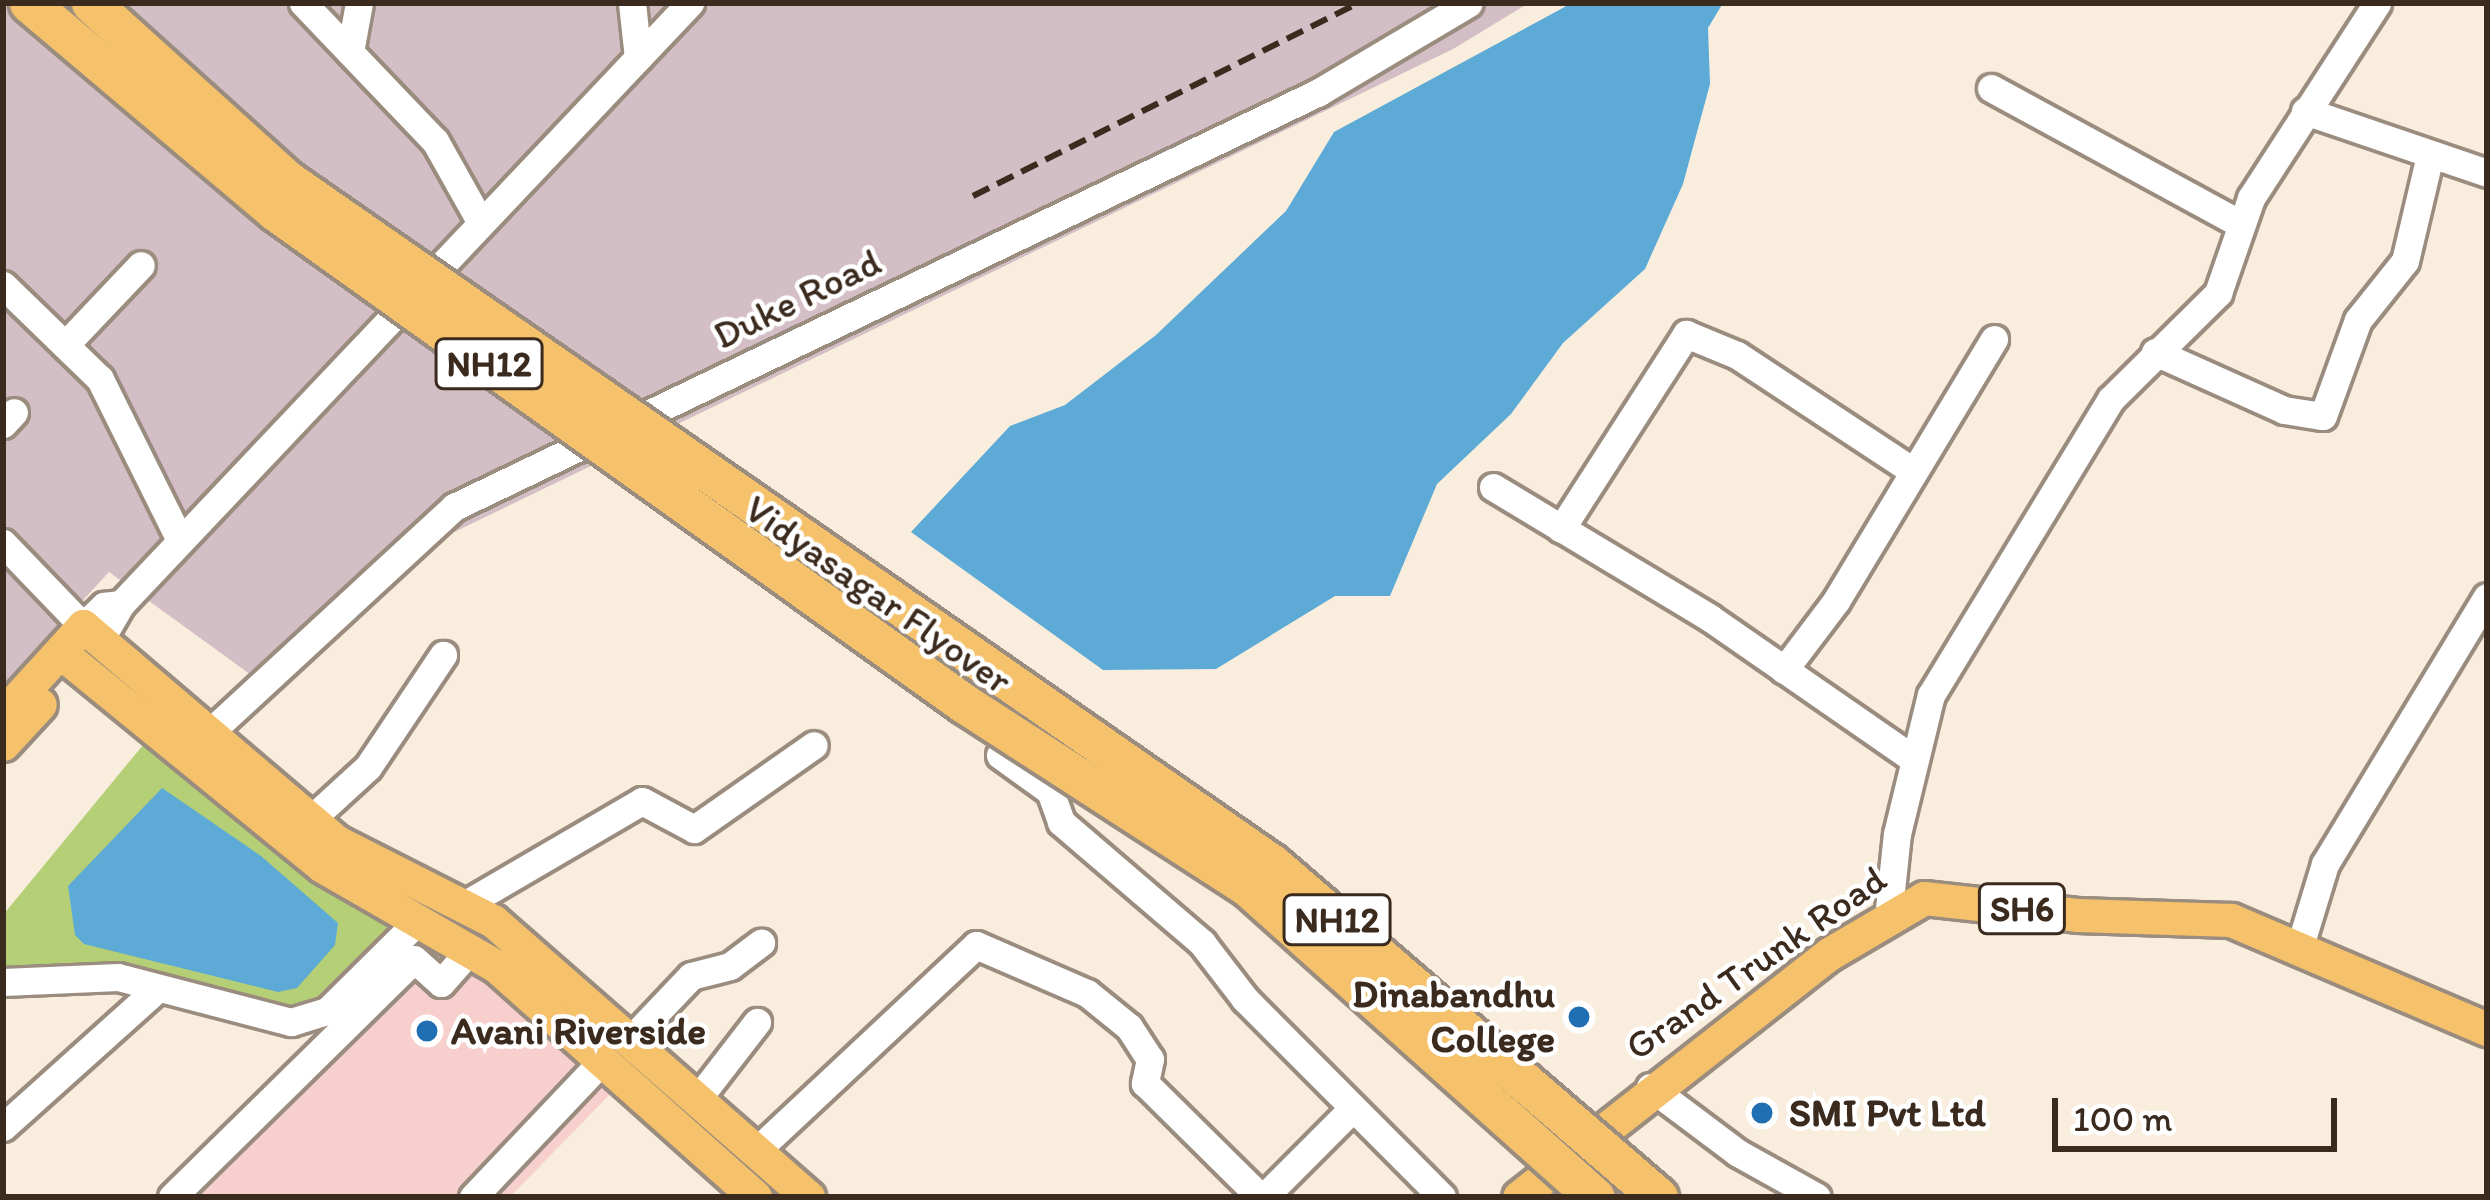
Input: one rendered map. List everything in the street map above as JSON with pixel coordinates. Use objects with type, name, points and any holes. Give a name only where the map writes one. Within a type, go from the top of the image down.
[{"type":"highway","name":"Vidyasagar Flyover","points":[[29,3],[274,211],[965,704],[1249,888],[1595,1197]]},
{"type":"highway","name":"Vidyasagar Flyover","points":[[91,3],[287,180],[1272,864],[1658,1197]]},
{"type":"main road","points":[[3,714],[91,634],[309,821],[383,868],[464,905],[633,1036],[808,1197]]},
{"type":"main road","points":[[3,744],[67,659]]},
{"type":"main road","points":[[67,659],[322,866],[471,950],[755,1197]]},
{"type":"main road","name":"Grand Trunk Road","points":[[1524,1195],[1650,1088],[1924,898],[2077,915],[2231,920],[2487,1029]]},
{"type":"street","points":[[303,3],[435,141],[481,223]]},
{"type":"street","points":[[350,52],[359,3]]},
{"type":"street","points":[[632,3],[638,58]]},
{"type":"street","points":[[3,543],[91,634],[690,3]]},
{"type":"street","name":"Duke Road","points":[[208,734],[454,507],[1319,92],[1469,3]]},
{"type":"street","points":[[1888,919],[1912,758],[1931,695],[2020,539],[2111,399],[2218,293],[2240,224],[2305,111],[2377,3]]},
{"type":"street","points":[[1991,88],[2240,224]]},
{"type":"street","points":[[2305,111],[2487,172]]},
{"type":"street","points":[[2156,352],[2284,410],[2323,416],[2358,320],[2404,261],[2430,155]]},
{"type":"street","points":[[65,345],[141,265]]},
{"type":"street","points":[[3,286],[100,379],[180,540]]},
{"type":"street","points":[[1561,529],[1675,341],[1686,334],[1737,355],[1910,469]]},
{"type":"street","points":[[1784,670],[1836,601],[1910,469],[1994,339]]},
{"type":"street","points":[[1493,487],[1784,670],[1912,758]]},
{"type":"street","points":[[2299,949],[2325,863],[2487,597]]},
{"type":"street","points":[[309,821],[368,767],[443,655]]},
{"type":"street","points":[[464,905],[642,801],[694,829],[814,745]]},
{"type":"street","points":[[1000,755],[1050,791],[1061,822],[1202,944],[1352,1109],[1442,1197]]},
{"type":"street","points":[[3,982],[118,977],[291,1022],[327,1011],[418,921]]},
{"type":"street","points":[[633,1036],[691,976],[730,966],[761,943]]},
{"type":"street","points":[[757,1150],[976,945],[1087,992],[1129,1027],[1150,1059],[1145,1083],[1262,1197],[1352,1109]]},
{"type":"street","points":[[172,1197],[414,959],[441,983],[471,950]]},
{"type":"street","points":[[3,1127],[158,988]]},
{"type":"street","points":[[699,1097],[757,1022]]},
{"type":"street","points":[[473,1197],[601,1062]]},
{"type":"street","points":[[1650,1088],[1738,1153],[1816,1197]]},
{"type":"shaded area","points":[[3,3],[1529,3],[1453,49],[413,552],[276,693],[109,572],[3,687]]},
{"type":"shaded area","name":"Avani Riverside","points":[[420,940],[498,989],[616,1088],[510,1197],[152,1197]]},
{"type":"green space","points":[[143,745],[382,920],[389,931],[324,1006],[291,1022],[241,1005],[3,971],[3,915]]},
{"type":"water","points":[[1572,3],[1723,3],[1708,28],[1710,84],[1683,184],[1645,269],[1563,343],[1511,414],[1437,484],[1390,596],[1335,596],[1216,669],[1103,670],[911,532],[1010,426],[1065,405],[1156,335],[1286,211],[1334,132]]},
{"type":"water","points":[[162,788],[261,856],[338,923],[335,945],[297,988],[278,992],[84,944],[75,935],[68,886]]},
{"type":"railway","points":[[973,196],[1359,3]]},
{"type":"place","name":"Dinabandhu College","points":[[1579,1017]]},
{"type":"place","name":"Avani Riverside","points":[[427,1031]]},
{"type":"place","name":"SMI Pvt Ltd","points":[[1762,1113]]}]
